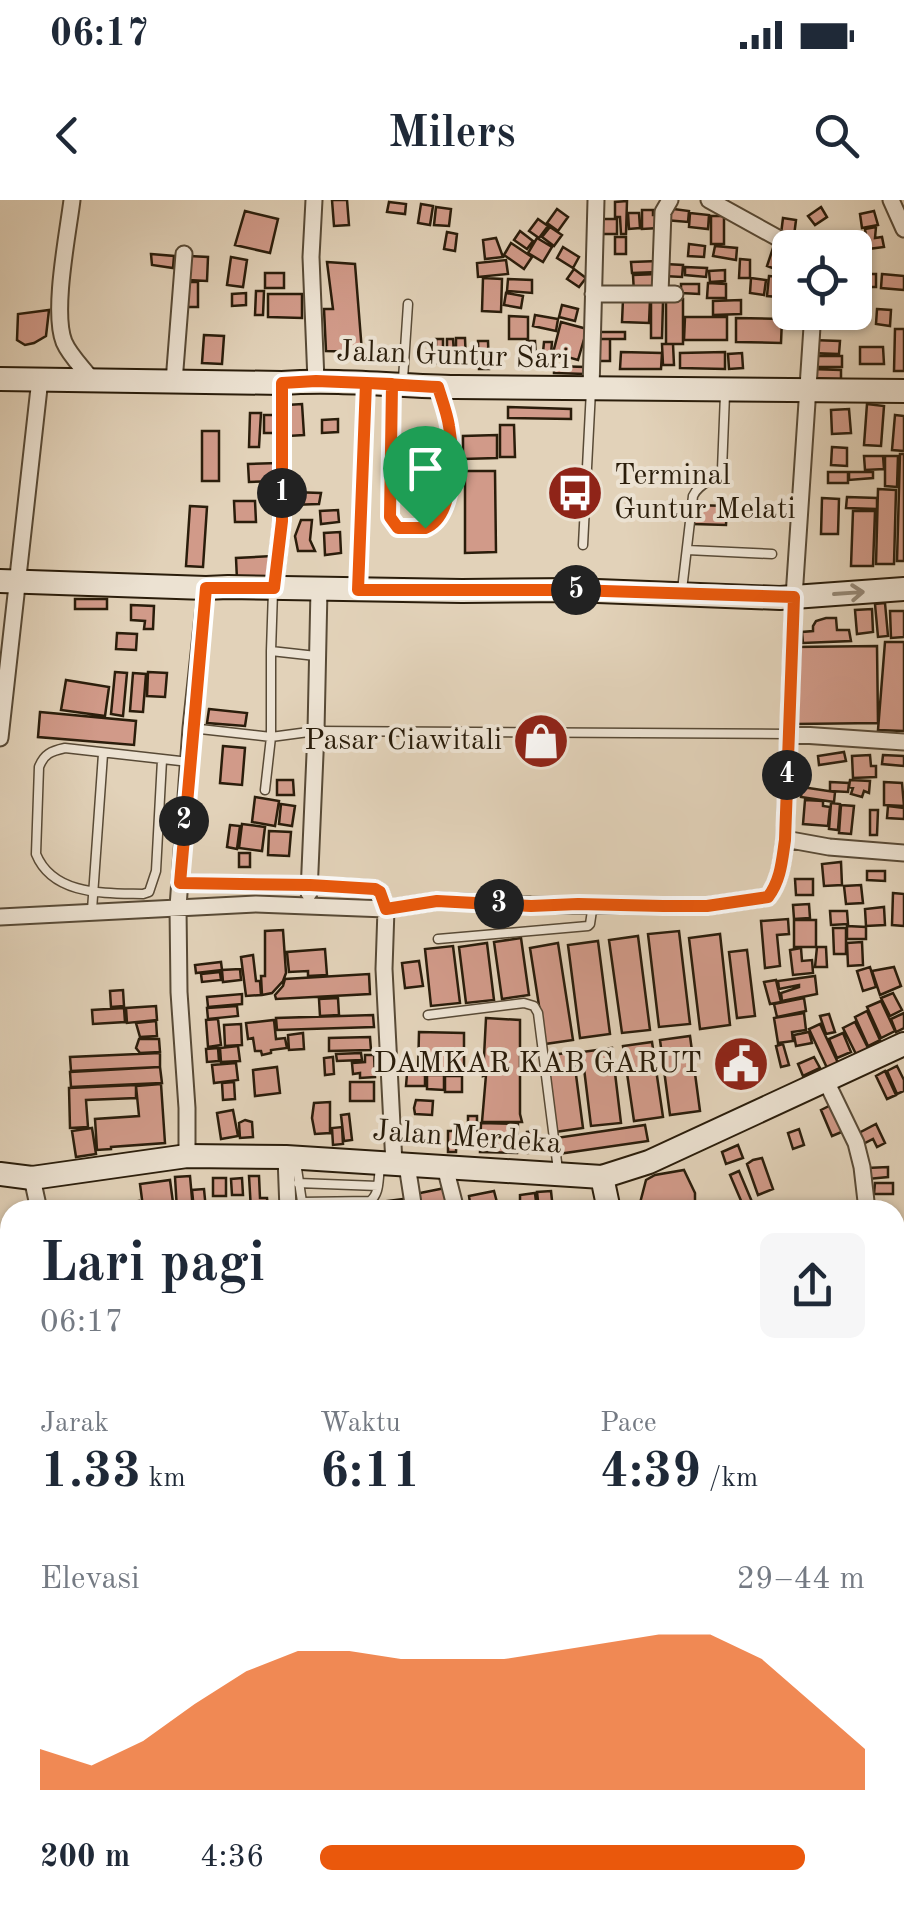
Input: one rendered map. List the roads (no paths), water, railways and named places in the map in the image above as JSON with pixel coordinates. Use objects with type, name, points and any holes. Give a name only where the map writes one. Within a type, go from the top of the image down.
[{"type":"street","points":[[72,200],[61,328],[70,351],[92,380]]},
{"type":"street","points":[[314,200],[311,257],[316,381]]},
{"type":"street","points":[[591,390],[596,200]]},
{"type":"street","points":[[593,294],[668,294],[663,212],[670,200]]},
{"type":"street","points":[[709,200],[772,235]]},
{"type":"street","points":[[892,200],[904,229]]},
{"type":"street","points":[[174,382],[184,254]]},
{"type":"street","points":[[0,916],[256,904],[386,909],[437,901],[531,906],[707,906],[768,897],[780,874],[785,840],[794,597],[811,330]]},
{"type":"street","name":"Jalan Guntur Sari","points":[[0,379],[316,381],[591,390],[904,391]]},
{"type":"street","points":[[0,738],[8,582],[40,379]]},
{"type":"street","points":[[274,588],[282,521],[282,383]]},
{"type":"street","points":[[8,582],[794,597],[904,589]]},
{"type":"street","points":[[188,1156],[178,907],[206,588]]},
{"type":"street","points":[[309,908],[319,590]]},
{"type":"street","points":[[788,734],[904,742]]},
{"type":"street","points":[[785,840],[904,853]]},
{"type":"street","points":[[180,883],[310,885],[380,892],[386,909],[390,1170],[408,1200]]},
{"type":"street","name":"Jalan Merdeka","points":[[0,1174],[32,1178],[188,1156],[290,1157],[390,1170],[445,1168],[602,1176],[650,1162],[904,1044]]},
{"type":"street","points":[[826,1081],[856,1143],[866,1200]]},
{"type":"street","points":[[288,1200],[290,1157]]},
{"type":"street","points":[[445,1168],[453,1200]]},
{"type":"street","points":[[602,1176],[607,1200]]},
{"type":"street","points":[[32,1178],[37,1200]]},
{"type":"lane","points":[[408,304],[389,514],[393,524],[402,529],[433,526],[447,503],[450,428],[438,387]]},
{"type":"lane","points":[[682,594],[692,496],[722,470],[725,389]]},
{"type":"lane","points":[[583,545],[591,390]]},
{"type":"lane","points":[[687,550],[772,554]]},
{"type":"lane","points":[[265,790],[274,588]]},
{"type":"lane","points":[[271,651],[316,656]]},
{"type":"lane","points":[[192,728],[270,738],[316,731],[788,734]]},
{"type":"lane","points":[[162,760],[152,888],[143,894],[94,893],[67,885],[41,865],[36,854],[39,767],[48,752],[64,748],[189,762]]},
{"type":"lane","points":[[92,910],[103,754]]},
{"type":"lane","points":[[438,939],[588,926],[592,904]]},
{"type":"lane","points":[[428,1015],[524,1002],[534,1006],[559,1174]]},
{"type":"lane","points":[[290,1157],[302,1200]]},
{"type":"lane","points":[[298,1183],[390,1170]]},
{"type":"lane","points":[[372,1200],[390,1170]]},
{"type":"place","name":"Terminal Guntur Melati","points":[[575,493]]},
{"type":"place","name":"Pasar Ciawitali","points":[[541,741]]},
{"type":"place","name":"DAMKAR KAB GARUT","points":[[741,1064]]}]
